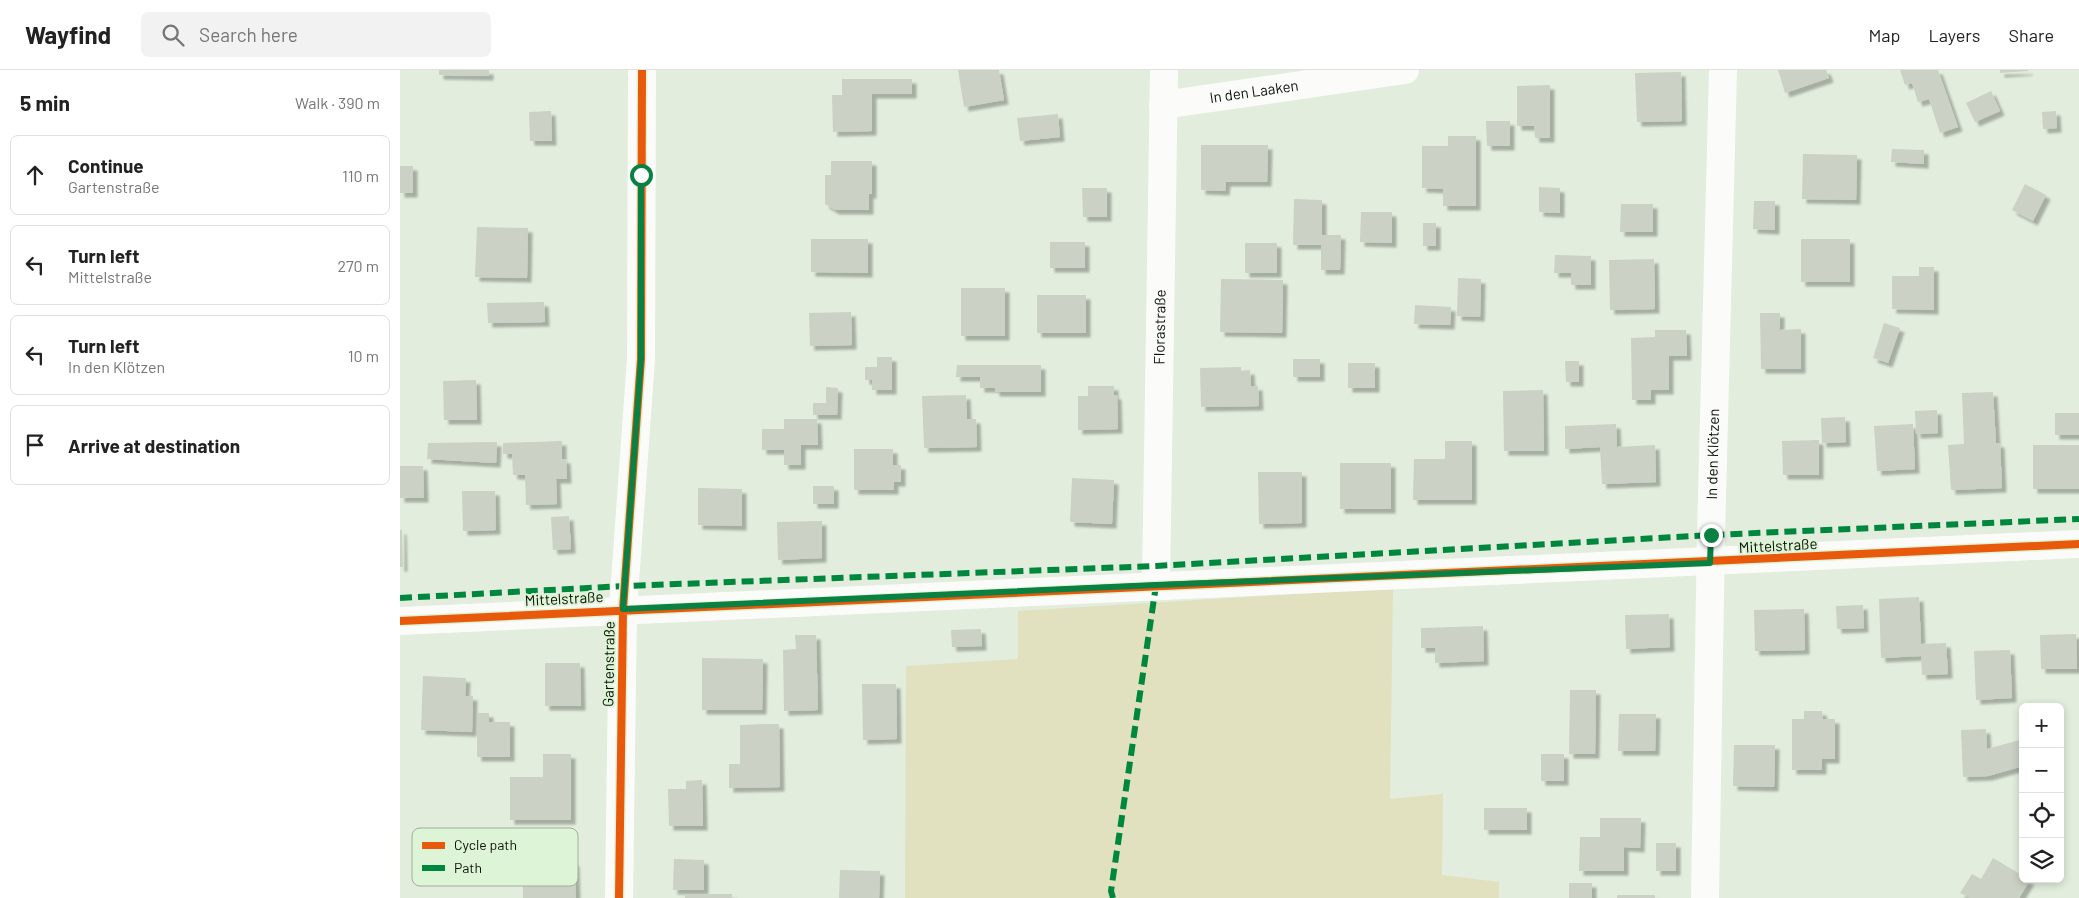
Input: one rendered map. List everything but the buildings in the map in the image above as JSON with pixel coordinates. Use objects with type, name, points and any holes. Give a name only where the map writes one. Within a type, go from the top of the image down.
[{"type":"street","name":"Gartenstraße","points":[[619,898],[623,609],[641,359],[642,70]]},
{"type":"street","name":"Florastraße","points":[[1156,585],[1164,70]]},
{"type":"street","name":"In den Laaken","points":[[1163,105],[1405,70]]},
{"type":"street","name":"In den Klötzen","points":[[1705,898],[1710,563],[1723,70]]},
{"type":"street","name":"Mittelstraße","points":[[400,621],[1156,585],[1710,563],[2079,544]]},
{"type":"green space","points":[[1393,588],[1390,799],[1443,794],[1442,875],[1499,882],[1499,898],[905,898],[906,666],[1018,659],[1018,611]]},
{"type":"marked path","points":[[400,598],[625,586],[1156,566],[1711,535],[2079,519]]},
{"type":"marked path","points":[[1113,898],[1111,891],[1156,585]]},
{"type":"cycle path","points":[[619,898],[623,609],[641,359],[642,70]]},
{"type":"cycle path","points":[[400,621],[2079,544]]},
{"type":"route","points":[[641,175],[641,359],[623,609],[1710,563],[1711,535]]}]
